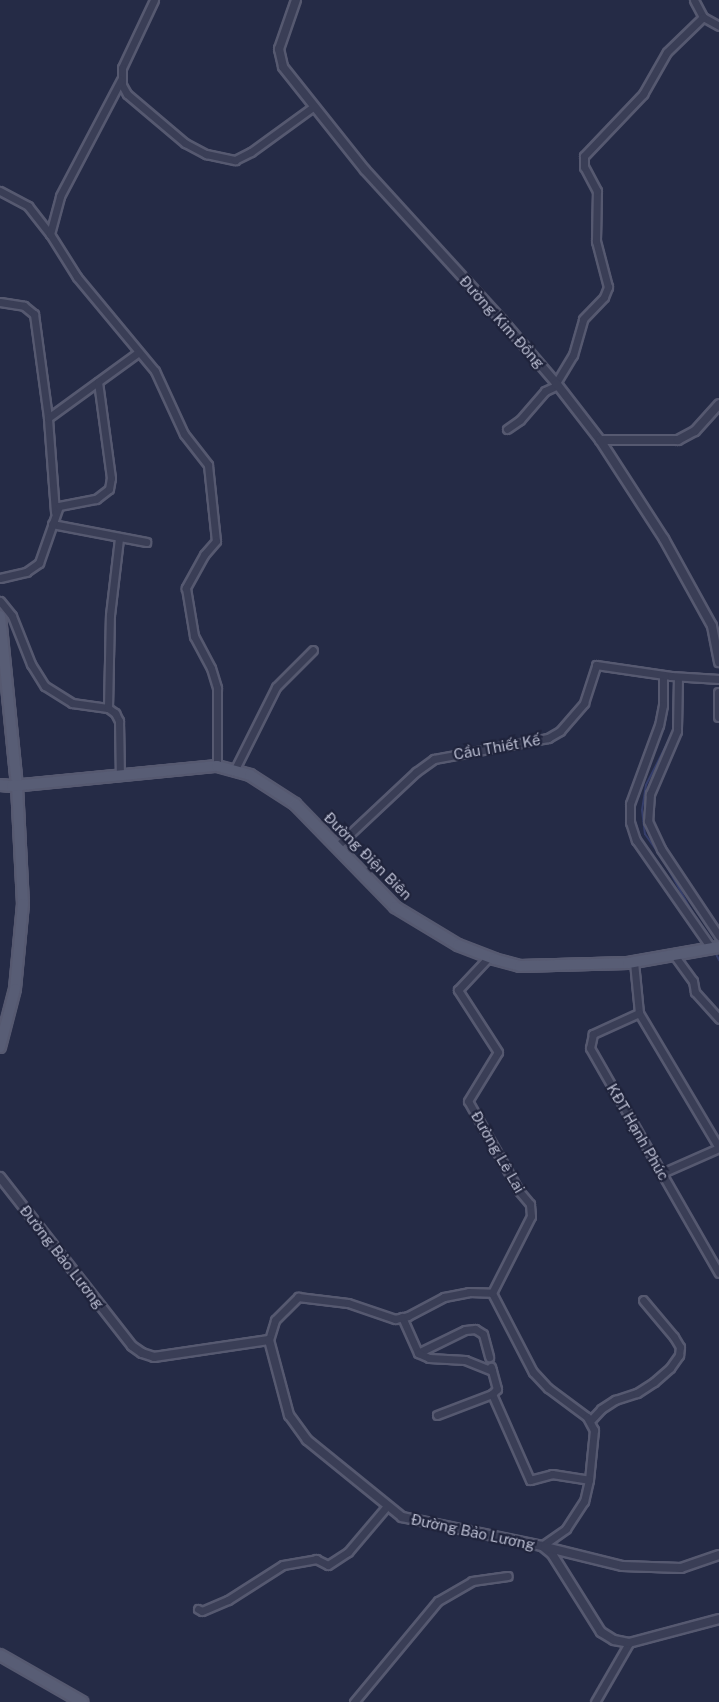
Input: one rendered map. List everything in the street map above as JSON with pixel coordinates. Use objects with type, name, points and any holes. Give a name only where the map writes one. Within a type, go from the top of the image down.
[{"type":"main road","points":[[0,616],[17,786],[23,904],[15,989],[0,1047]]},
{"type":"main road","name":"Đường Điện Biên","points":[[0,785],[17,786],[217,766],[250,775],[295,804],[395,907],[458,945],[489,957],[520,966],[634,962],[715,947]]},
{"type":"main road","points":[[0,1655],[82,1702]]},
{"type":"street","points":[[50,234],[60,196],[121,80],[124,62],[154,0]]},
{"type":"street","name":"Đường Kim Đồng","points":[[296,0],[282,37],[280,60],[364,170],[557,384],[600,440],[664,539],[712,626],[717,637],[719,662]]},
{"type":"street","points":[[694,0],[703,16],[719,26]]},
{"type":"street","points":[[507,429],[520,420],[545,391],[557,384],[573,355],[583,319],[604,297],[608,287],[596,241],[597,191],[585,167],[584,156],[643,94],[667,52],[703,16]]},
{"type":"street","points":[[121,80],[127,94],[185,143],[206,154],[235,159],[314,107]]},
{"type":"street","points":[[0,191],[28,206],[50,234],[77,277],[155,371],[184,434],[208,465],[216,541],[204,555],[186,588],[194,636],[211,668],[217,688],[217,766]]},
{"type":"street","points":[[0,302],[24,306],[34,314],[48,418],[55,512],[39,563],[26,572],[0,578]]},
{"type":"street","points":[[48,418],[140,352]]},
{"type":"street","points":[[55,512],[63,504],[102,497],[111,484],[98,382]]},
{"type":"street","points":[[600,440],[678,440],[694,431],[719,404]]},
{"type":"street","points":[[52,524],[146,542]]},
{"type":"street","points":[[108,708],[110,615],[119,538]]},
{"type":"street","points":[[0,601],[12,616],[31,664],[45,686],[72,703],[108,708],[116,713],[120,776]]},
{"type":"street","points":[[234,771],[276,687],[313,650]]},
{"type":"street","name":"Cầu Thiết Kế","points":[[336,847],[434,759],[530,742],[548,738],[560,731],[584,704],[596,665],[678,677],[719,679]]},
{"type":"street","points":[[663,675],[663,705],[658,726],[630,804],[630,822],[636,840],[715,947]]},
{"type":"street","points":[[678,677],[677,731],[650,794],[648,821],[661,849],[719,936]]},
{"type":"street","points":[[719,693],[719,717]]},
{"type":"street","points":[[674,955],[693,981],[695,992],[719,1019]]},
{"type":"street","name":"Đường Lê Lai","points":[[489,957],[458,990],[498,1052],[468,1101],[519,1191],[530,1204],[531,1216],[492,1293]]},
{"type":"street","points":[[634,962],[639,1012],[719,1148],[662,1173]]},
{"type":"street","name":"KĐT Hạnh Phúc","points":[[639,1012],[593,1034],[590,1048],[719,1272]]},
{"type":"street","name":"Đường Bảo Lương","points":[[0,1178],[132,1346],[154,1357],[269,1340],[289,1415],[307,1440],[402,1517],[542,1546],[552,1554],[601,1632],[614,1640],[629,1643]]},
{"type":"street","points":[[269,1340],[275,1320],[298,1297],[330,1299],[394,1319],[444,1297],[469,1292],[492,1293],[533,1372],[590,1421],[595,1435],[590,1480],[584,1501],[573,1520],[558,1536],[542,1546]]},
{"type":"street","points":[[590,1421],[601,1409],[615,1400],[637,1393],[654,1382],[670,1368],[679,1355],[680,1347],[674,1337],[643,1300]]},
{"type":"street","points":[[402,1317],[418,1353],[429,1358],[465,1360],[493,1370],[497,1389],[492,1394],[437,1414]]},
{"type":"street","points":[[418,1353],[465,1330],[475,1329],[483,1334],[489,1357]]},
{"type":"street","points":[[492,1394],[530,1480],[552,1474],[590,1480]]},
{"type":"street","points":[[198,1609],[202,1611],[238,1595],[283,1565],[316,1559],[328,1565],[348,1552],[387,1506]]},
{"type":"street","points":[[542,1546],[622,1566],[681,1568],[719,1555]]},
{"type":"street","points":[[354,1702],[438,1601],[472,1581],[508,1576]]},
{"type":"street","points":[[595,1702],[629,1643],[719,1619]]},
{"type":"waterway","points":[[674,717],[673,732],[646,785],[642,810],[645,834],[664,861],[701,928]]},
{"type":"waterway","points":[[716,954],[719,960]]}]
